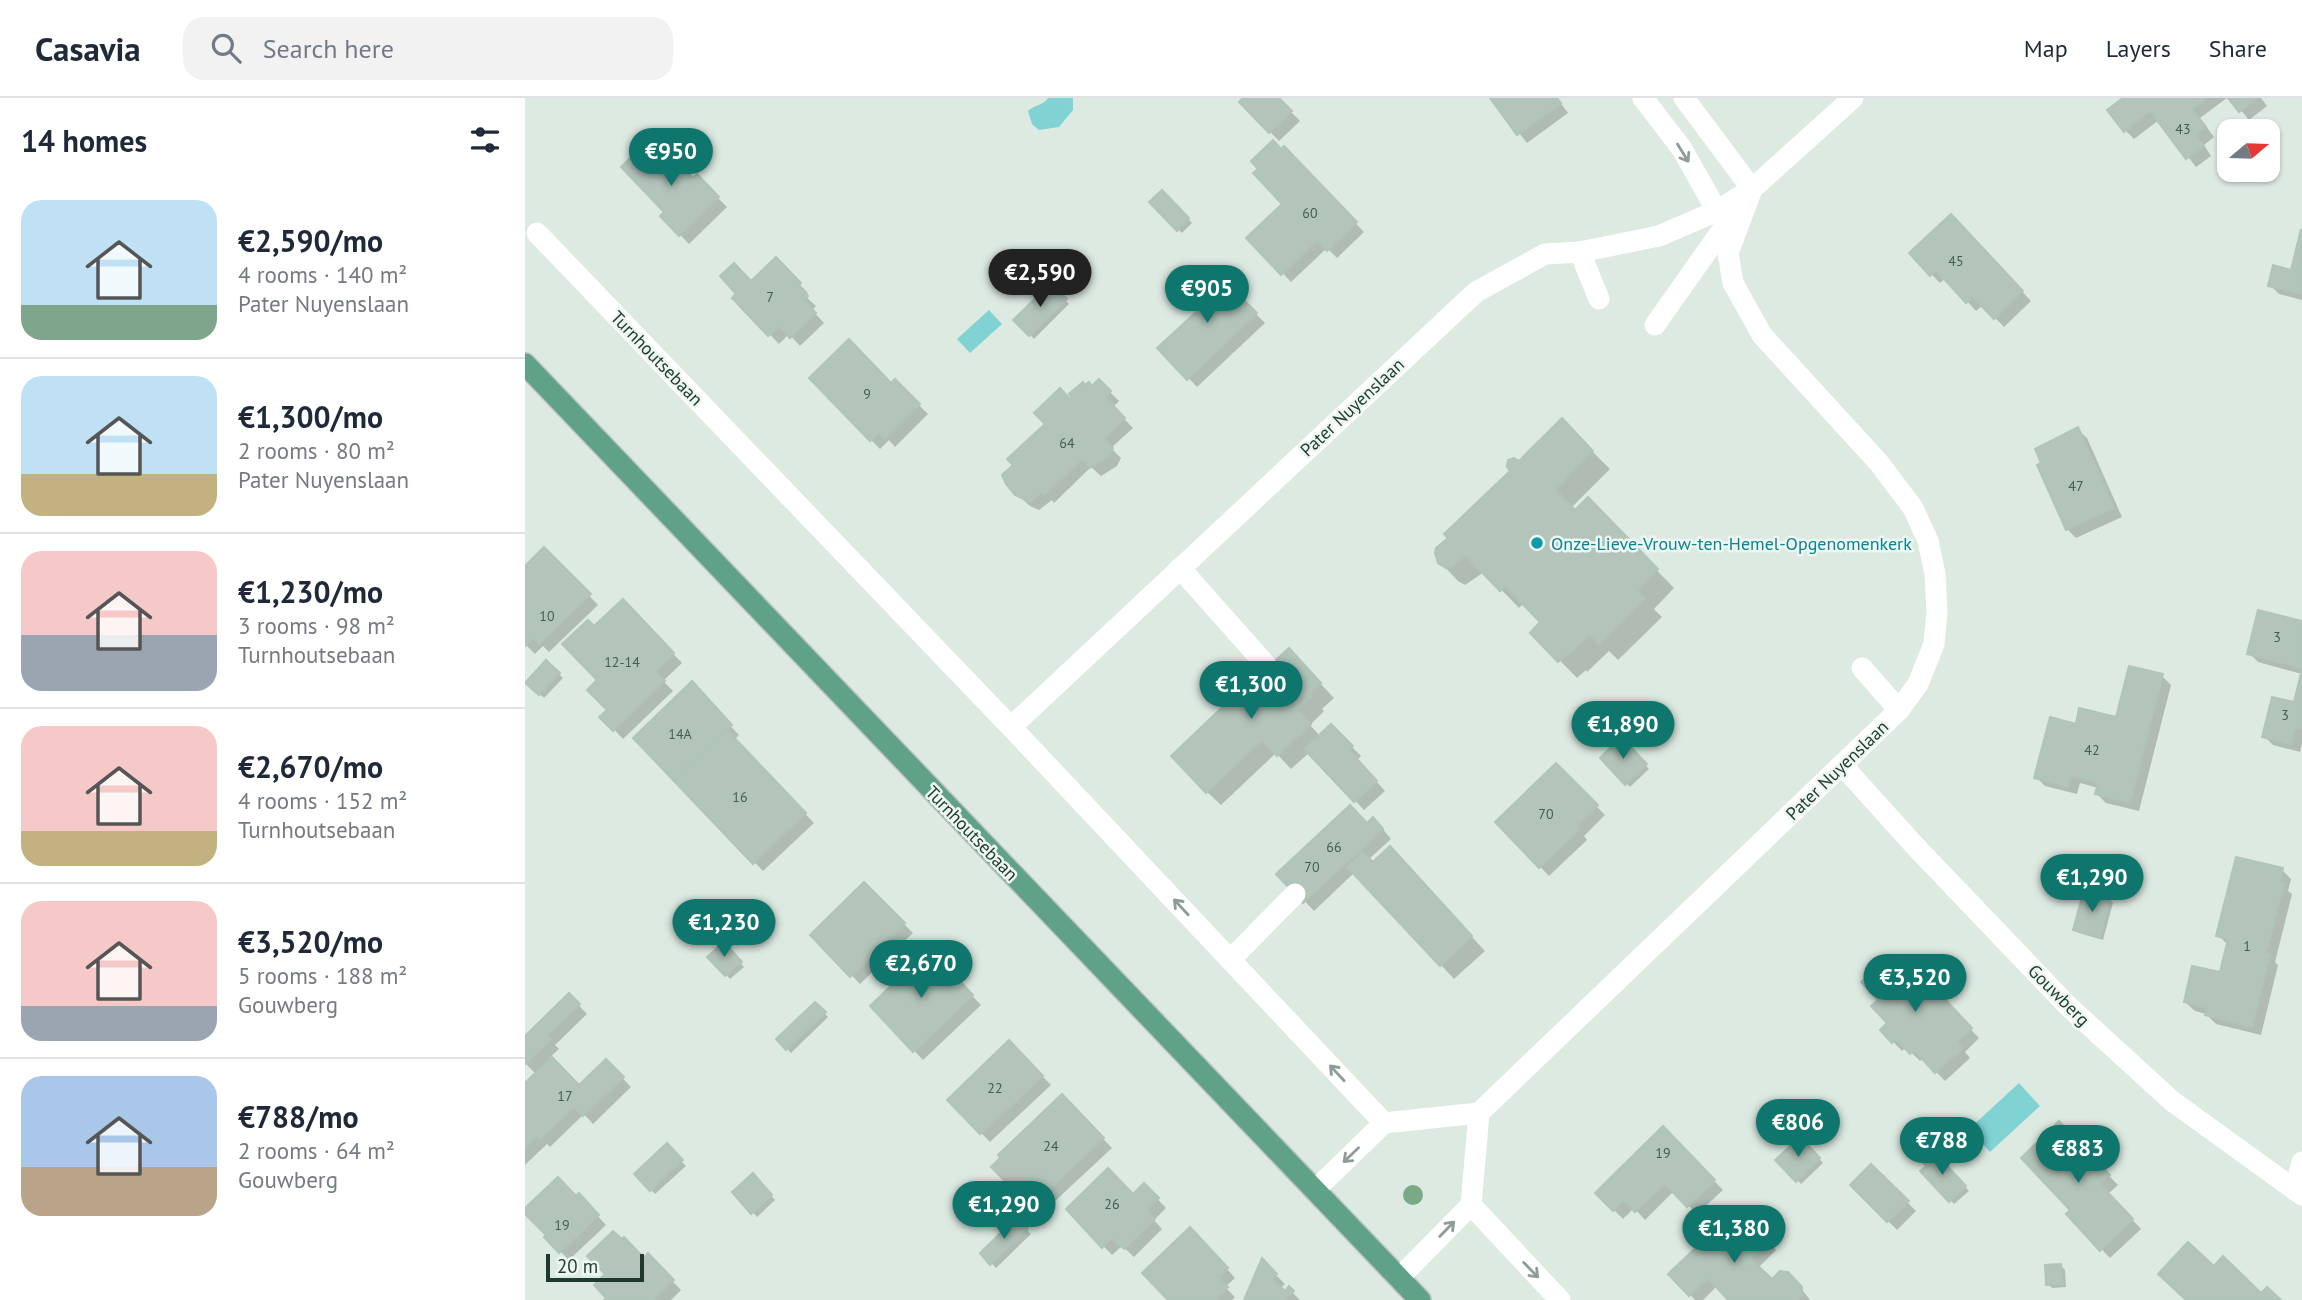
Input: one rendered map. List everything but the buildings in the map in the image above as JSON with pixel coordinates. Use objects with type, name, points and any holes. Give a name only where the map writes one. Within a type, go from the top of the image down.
[{"type":"main road","name":"Turnhoutsebaan","points":[[525,364],[1420,1300]]},
{"type":"street","points":[[1643,98],[1682,149],[1717,212]]},
{"type":"street","points":[[1655,325],[1752,189],[1684,98]]},
{"type":"street","name":"Pater Nuyenslaan","points":[[1011,727],[1476,292],[1545,254],[1580,252],[1658,236],[1717,212],[1752,189],[1853,98]]},
{"type":"street","name":"Pater Nuyenslaan","points":[[1479,1113],[1899,710],[1918,684],[1934,644],[1937,612],[1935,573],[1928,541],[1913,508],[1879,463],[1762,335],[1733,283],[1728,253],[1752,189]]},
{"type":"street","name":"Turnhoutsebaan","points":[[537,233],[1011,727],[1384,1122]]},
{"type":"street","points":[[1580,252],[1599,299]]},
{"type":"street","points":[[1180,568],[1266,665]]},
{"type":"street","points":[[1862,668],[1899,710]]},
{"type":"street","name":"Gouwberg","points":[[1842,765],[1915,846],[2068,1006],[2172,1101],[2298,1193]]},
{"type":"street","points":[[1230,960],[1295,894]]},
{"type":"street","points":[[1315,1190],[1384,1122],[1479,1113],[1471,1205],[1399,1279]]},
{"type":"street","points":[[2298,1193],[2302,1162]]},
{"type":"street","points":[[1471,1205],[1560,1300]]},
{"type":"water","points":[[1048,98],[1073,98],[1073,110],[1059,127],[1039,130],[1032,124],[1028,111]]},
{"type":"water","points":[[989,310],[1002,324],[970,353],[957,339]]},
{"type":"water","points":[[2019,1083],[2040,1106],[1990,1152],[1969,1129]]},
{"type":"place","name":"Onze-Lieve-Vrouw-ten-Hemel-Opgenomenkerk","points":[[1537,543]]}]
